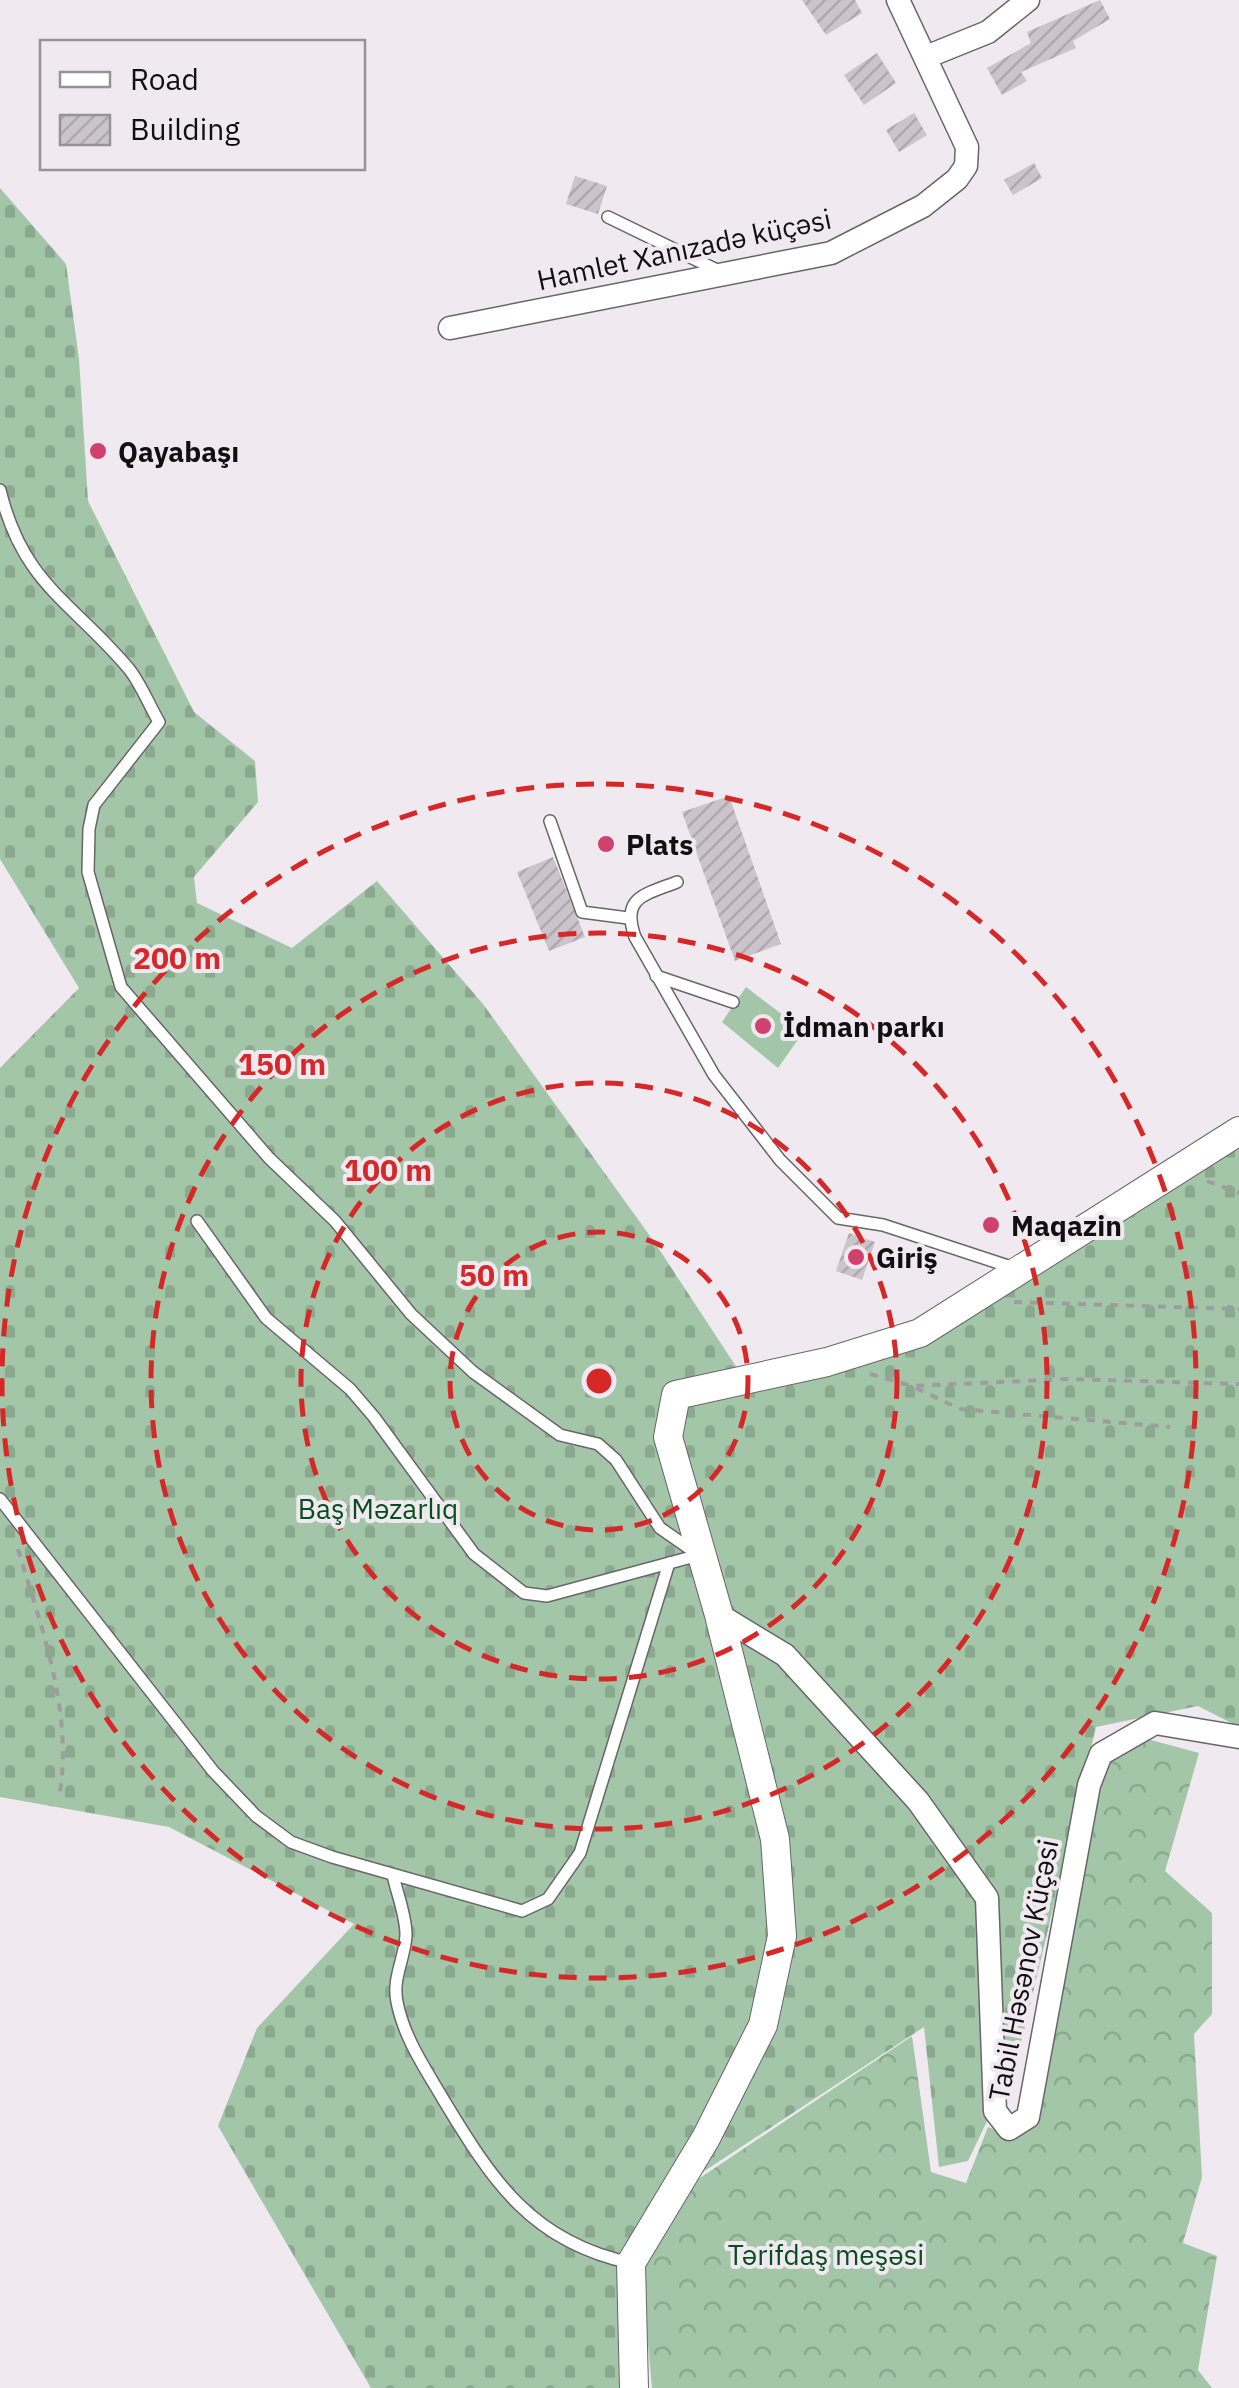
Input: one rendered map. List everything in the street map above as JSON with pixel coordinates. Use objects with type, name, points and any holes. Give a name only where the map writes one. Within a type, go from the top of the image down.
[{"type":"street","name":"Hamlet Xanızadə küçəsi","points":[[450,328],[831,253],[924,206],[957,179],[966,166],[967,147],[898,0]]},
{"type":"street","points":[[926,57],[988,32],[1028,0]]},
{"type":"street","points":[[634,2388],[630,2263],[706,2138],[763,2025],[782,1936],[775,1839],[720,1615],[699,1555],[668,1437],[676,1394],[827,1362],[920,1333],[1239,1131]]},
{"type":"street","name":"Tabil Həsənov Küçəsi","points":[[720,1615],[785,1654],[918,1801],[988,1898],[995,2111],[1009,2129],[1028,2117],[1089,1784],[1101,1754],[1155,1723],[1239,1736]]},
{"type":"lane","points":[[608,216],[729,276]]},
{"type":"lane","points":[[0,490],[9,528],[42,581],[130,670],[159,722],[94,805],[89,829],[88,872],[121,987],[269,1158],[334,1221],[411,1314],[473,1372],[560,1435],[598,1444],[616,1460],[660,1528],[699,1555]]},
{"type":"lane","points":[[550,822],[582,912],[628,918]]},
{"type":"lane","points":[[628,918],[641,896],[677,882]]},
{"type":"lane","points":[[628,918],[656,976],[714,1075],[780,1160],[838,1218],[884,1225],[1018,1270]]},
{"type":"lane","points":[[656,976],[732,1002]]},
{"type":"lane","points":[[197,1221],[266,1318],[350,1388],[488,1570],[524,1593],[547,1596],[699,1555]]},
{"type":"lane","points":[[0,1499],[213,1771],[256,1816],[291,1842],[522,1910],[548,1898],[586,1838],[669,1563]]},
{"type":"lane","points":[[393,1875],[406,1937],[396,1974],[397,2001],[413,2049],[459,2126],[496,2186],[536,2221],[593,2255],[630,2263]]},
{"type":"path","points":[[1182,1166],[1220,1189],[1239,1193]]},
{"type":"path","points":[[974,1298],[1239,1309]]},
{"type":"path","points":[[827,1362],[912,1386],[960,1409],[1170,1427]]},
{"type":"path","points":[[912,1386],[1068,1379],[1239,1384]]},
{"type":"path","points":[[17,1544],[56,1677],[64,1766],[59,1798]]},
{"type":"green space","name":"Baş Məzarlıq","points":[[0,188],[66,264],[79,359],[88,501],[194,712],[255,761],[258,802],[194,877],[197,903],[292,948],[377,881],[483,1004],[655,1243],[741,1374],[861,1360],[1078,1215],[1239,1120],[1239,1727],[1198,1706],[1096,1727],[1018,2056],[968,2161],[939,2167],[924,2027],[683,2185],[639,2266],[648,2388],[371,2388],[218,2126],[257,2028],[354,1924],[169,1827],[0,1797],[0,1068],[79,988],[0,859]]},
{"type":"green space","name":"İdman parkı","points":[[746,987],[804,1031],[778,1068],[722,1022]]},
{"type":"green space","name":"Tərifdaş meşəsi","points":[[1136,1736],[1199,1753],[1165,1871],[1212,1913],[1212,2014],[1194,2034],[1202,2177],[1183,2243],[1217,2256],[1198,2370],[1212,2388],[652,2388],[641,2267],[685,2188],[912,2036],[931,2172],[966,2183],[988,2127],[1008,2135],[1033,2116],[1103,1770]]},
{"type":"building","points":[[802,0],[855,0],[862,13],[826,35]]},
{"type":"building","points":[[1100,0],[1110,19],[1073,41],[1076,48],[1021,72],[1027,81],[1002,95],[987,68],[1031,43],[1027,32]]},
{"type":"building","points":[[877,53],[896,83],[864,105],[844,75]]},
{"type":"building","points":[[914,113],[927,135],[899,152],[886,130]]},
{"type":"building","points":[[1034,163],[1042,178],[1013,195],[1004,180]]},
{"type":"building","points":[[575,176],[607,186],[598,214],[566,204]]},
{"type":"building","points":[[729,796],[781,944],[735,961],[682,812]]},
{"type":"building","points":[[553,857],[585,937],[549,951],[517,872]]},
{"type":"building","name":"Giriş","points":[[849,1233],[875,1242],[862,1280],[836,1271]]},
{"type":"place","name":"Qayabaşı","points":[[98,451]]},
{"type":"place","name":"Plats","points":[[606,844]]},
{"type":"place","name":"İdman parkı","points":[[763,1026]]},
{"type":"place","name":"Maqazin","points":[[991,1225]]},
{"type":"place","name":"Giriş","points":[[856,1257]]}]
